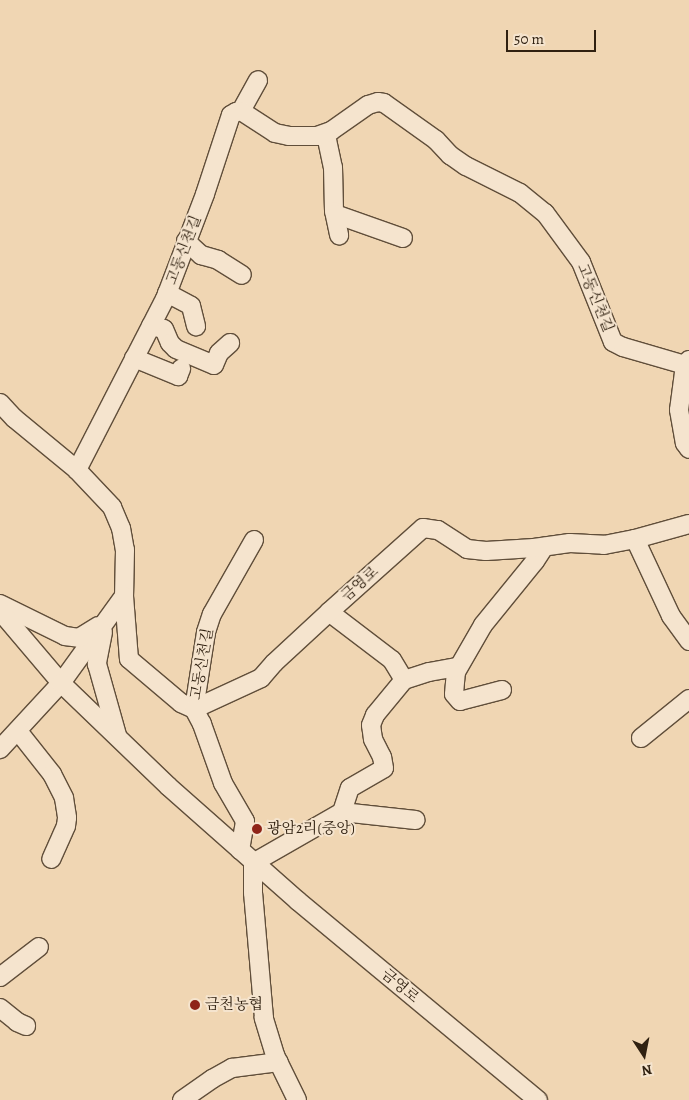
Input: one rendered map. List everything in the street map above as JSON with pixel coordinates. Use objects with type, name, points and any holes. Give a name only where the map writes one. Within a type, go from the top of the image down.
[{"type":"street","points":[[258,80],[241,111],[275,133],[289,136],[326,134],[333,167],[335,214],[339,235]]},
{"type":"street","name":"고동신천길","points":[[326,134],[368,105],[378,102],[384,103],[436,140],[450,155],[466,166],[520,193],[545,213],[581,262],[613,342],[623,347],[687,363],[679,410],[685,443],[689,449]]},
{"type":"street","name":"고동신천길","points":[[77,470],[167,294],[215,169],[230,115],[241,111]]},
{"type":"street","points":[[335,214],[394,237],[403,238]]},
{"type":"street","points":[[186,241],[201,255],[218,260],[242,275]]},
{"type":"street","points":[[167,294],[197,304],[196,326]]},
{"type":"street","points":[[151,326],[164,329],[170,344],[176,349],[214,365],[219,353],[230,343]]},
{"type":"street","points":[[134,358],[178,376],[181,369]]},
{"type":"street","points":[[0,402],[14,418],[77,470],[112,507],[121,528],[124,550],[124,596],[129,659],[181,703],[194,709],[202,724],[223,783],[245,822],[240,850]]},
{"type":"street","points":[[502,690],[469,700],[456,699],[454,694],[458,667],[483,625],[535,561],[544,547],[570,543],[604,545],[635,539],[689,524]]},
{"type":"street","name":"금영로","points":[[194,709],[262,678],[274,663],[423,528],[438,530],[467,549],[486,551],[544,547]]},
{"type":"street","points":[[635,539],[672,616],[689,641]]},
{"type":"street","name":"고동신천길","points":[[194,709],[206,632],[212,614],[254,540]]},
{"type":"street","points":[[0,749],[61,683],[124,596]]},
{"type":"street","points":[[0,604],[65,636],[79,638],[88,634],[106,619]]},
{"type":"street","name":"금영로","points":[[0,611],[61,683],[168,786],[253,863],[538,1100]]},
{"type":"street","points":[[329,612],[392,660],[404,680]]},
{"type":"street","points":[[106,619],[97,652],[97,664],[118,736]]},
{"type":"street","points":[[342,812],[350,788],[384,768],[382,757],[372,740],[371,725],[375,715],[404,680],[429,672],[458,667]]},
{"type":"street","points":[[642,738],[689,699]]},
{"type":"street","points":[[18,731],[52,774],[64,798],[67,818],[66,826],[51,859]]},
{"type":"street","points":[[297,1100],[269,1036],[261,999],[253,892],[253,863],[342,812],[416,820]]},
{"type":"street","points":[[0,976],[39,947]]},
{"type":"street","points":[[0,1008],[17,1022],[26,1026]]},
{"type":"street","points":[[182,1100],[212,1078],[232,1068],[279,1062]]},
{"type":"place","name":"광암2리(중앙)","points":[[257,829]]},
{"type":"place","name":"금천농협","points":[[195,1005]]}]
